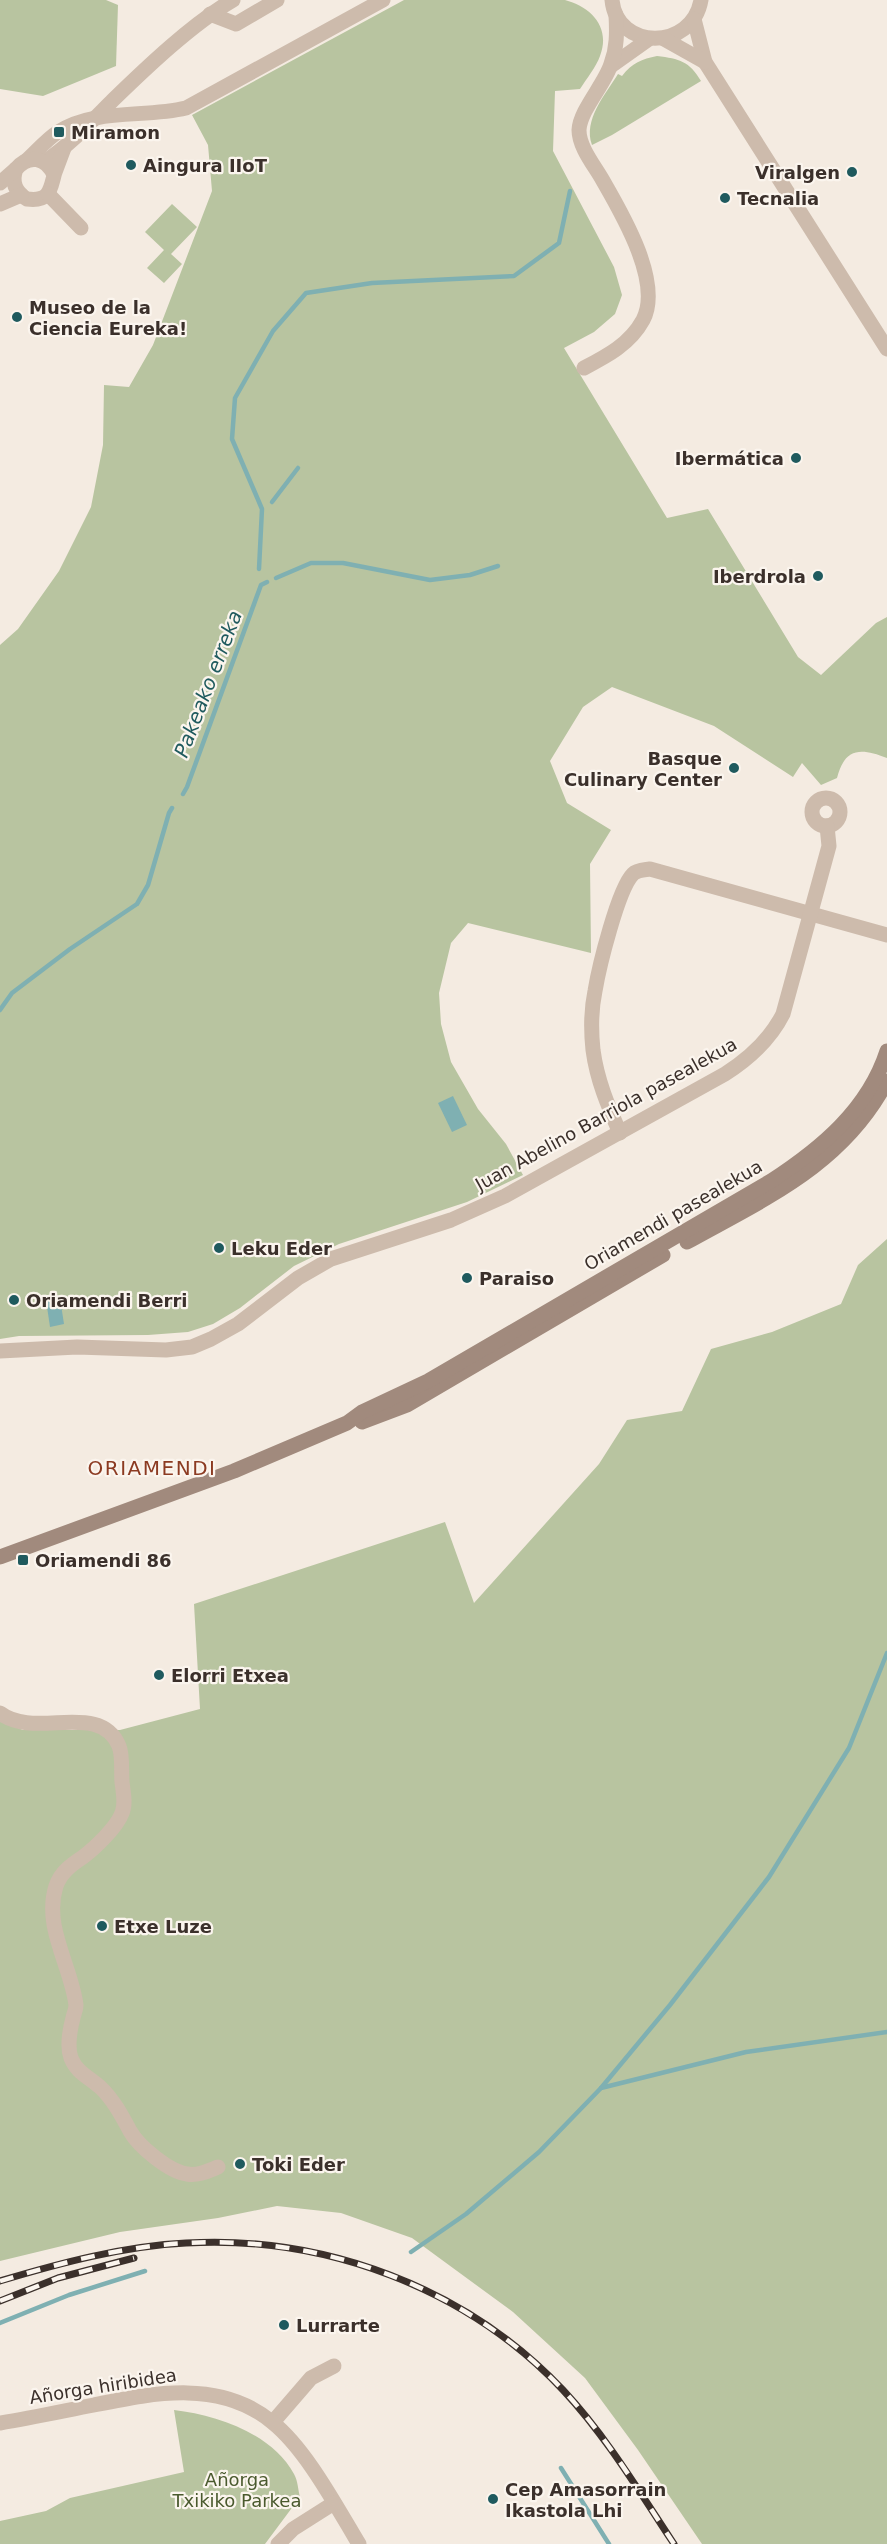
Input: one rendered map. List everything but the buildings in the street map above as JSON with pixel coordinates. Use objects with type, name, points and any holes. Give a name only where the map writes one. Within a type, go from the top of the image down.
[{"type":"street","points":[[44,162],[64,148],[210,14],[233,0]]},
{"type":"street","points":[[210,14],[236,24],[277,0]]},
{"type":"street","points":[[0,183],[59,132],[95,118],[119,114],[164,114],[186,108],[383,0]]},
{"type":"street","points":[[611,66],[657,39],[686,28],[694,19],[701,0]]},
{"type":"street","points":[[611,5],[625,26],[636,34],[657,39],[705,62]]},
{"type":"street","points":[[584,368],[612,354],[632,335],[644,318],[648,301],[647,278],[637,249],[620,211],[581,143],[579,129],[583,117],[611,66],[618,42],[611,5]]},
{"type":"street","points":[[694,19],[705,62],[887,349]]},
{"type":"street","points":[[54,175],[44,162],[34,159],[21,164],[14,183],[21,195],[34,200],[48,194],[64,148]]},
{"type":"street","points":[[48,194],[81,228]]},
{"type":"street","points":[[0,204],[21,195]]},
{"type":"street","name":"Juan Abelino Barriola pasealekua","points":[[0,1351],[77,1347],[165,1350],[192,1347],[238,1324],[298,1278],[331,1260],[483,1207],[620,1133],[743,1062],[774,1031],[783,1014],[829,846],[827,826]]},
{"type":"street","points":[[620,1133],[602,1092],[591,1025],[595,991],[607,942],[625,884],[635,872],[650,869],[887,935]]},
{"type":"street","name":"Oriamendi pasealekua","points":[[0,1557],[234,1471],[347,1423],[362,1412],[428,1381],[771,1181],[808,1157],[831,1137],[855,1108],[887,1051]]},
{"type":"street","name":"Oriamendi pasealekua","points":[[347,1423],[366,1421],[407,1405],[811,1171],[845,1141],[876,1102],[887,1081]]},
{"type":"street","points":[[0,1713],[22,1724],[92,1722],[103,1726],[113,1734],[117,1741],[122,1764],[124,1796],[122,1814],[97,1846],[65,1870],[57,1884],[53,1899],[54,1926],[71,1976],[76,2008],[69,2044],[71,2058],[85,2078],[99,2086],[115,2105],[134,2138],[159,2160],[186,2174],[199,2174],[218,2167]]},
{"type":"street","points":[[273,2422],[311,2378],[334,2367]]},
{"type":"street","name":"Añorga hiribidea","points":[[0,2423],[144,2395],[187,2392],[218,2396],[251,2408],[273,2422],[296,2447],[359,2544]]},
{"type":"street","points":[[278,2544],[293,2529],[334,2503]]},
{"type":"green space","points":[[0,0],[106,0],[118,5],[116,66],[43,96],[0,89]]},
{"type":"green space","points":[[404,0],[565,0],[590,13],[601,27],[603,46],[600,56],[580,89],[555,91],[553,151],[614,267],[622,295],[615,314],[594,332],[564,348],[667,518],[708,509],[798,657],[821,675],[876,623],[887,617],[887,758],[862,752],[849,755],[840,768],[837,778],[821,785],[802,763],[793,777],[714,726],[612,687],[583,707],[550,761],[567,803],[611,830],[590,864],[591,953],[468,923],[451,943],[439,993],[441,1024],[451,1062],[478,1109],[506,1144],[523,1175],[467,1202],[339,1244],[294,1266],[240,1308],[213,1324],[188,1332],[148,1335],[19,1336],[0,1339],[0,645],[18,629],[59,571],[91,507],[103,445],[104,385],[129,387],[153,345],[212,191],[208,145],[192,115]]},
{"type":"green space","points":[[657,56],[683,62],[701,81],[592,145],[590,126],[593,117],[618,74],[622,76],[638,62]]},
{"type":"green space","points":[[172,204],[197,227],[171,254],[182,264],[164,283],[147,268],[164,250],[145,232]]},
{"type":"green space","points":[[887,1239],[887,2544],[702,2544],[638,2450],[585,2378],[513,2312],[412,2238],[341,2213],[277,2206],[218,2218],[120,2232],[0,2261],[0,1721],[23,1730],[120,1730],[200,1709],[194,1604],[445,1522],[474,1603],[599,1464],[627,1420],[682,1411],[711,1349],[772,1332],[841,1304],[858,1265]]},
{"type":"green space","name":"Añorga Txikiko Parkea","points":[[174,2410],[208,2416],[258,2437],[284,2460],[294,2474],[300,2497],[265,2544],[0,2544],[0,2521],[46,2511],[70,2498],[184,2472]]},
{"type":"water","points":[[453,1096],[467,1125],[452,1132],[438,1103]]},
{"type":"water","points":[[60,1298],[64,1324],[50,1327],[46,1300]]},
{"type":"waterway","points":[[259,569],[262,509],[232,439],[235,398],[273,331],[306,293],[372,283],[514,276],[559,243],[570,191]]},
{"type":"waterway","points":[[272,502],[298,468]]},
{"type":"waterway","points":[[276,578],[311,563],[343,563],[430,580],[470,575],[498,566]]},
{"type":"waterway","name":"Pakeako erreka","points":[[183,794],[261,585],[267,582]]},
{"type":"waterway","name":"Pakeako erreka","points":[[0,1010],[12,993],[70,949],[137,904],[148,885],[172,808]]},
{"type":"waterway","points":[[411,2252],[466,2214],[539,2152],[601,2088],[670,2005],[769,1877],[849,1748],[887,1653]]},
{"type":"waterway","points":[[601,2088],[746,2052],[887,2032]]},
{"type":"waterway","points":[[0,2323],[69,2295],[145,2271]]},
{"type":"waterway","points":[[561,2468],[609,2544]]},
{"type":"railway","points":[[0,2281],[92,2256],[186,2243],[238,2243],[290,2248],[341,2259],[391,2275],[438,2297],[483,2323],[525,2354],[563,2390],[608,2445],[674,2544]]},
{"type":"railway","points":[[0,2301],[58,2278],[134,2258]]},
{"type":"place","name":"Miramon","points":[[59,132]]},
{"type":"place","name":"Aingura IIoT","points":[[131,165]]},
{"type":"place","name":"Viralgen","points":[[852,172]]},
{"type":"place","name":"Tecnalia","points":[[725,198]]},
{"type":"place","name":"Museo de la Ciencia Eureka!","points":[[17,317]]},
{"type":"place","name":"Ibermática","points":[[796,458]]},
{"type":"place","name":"Iberdrola","points":[[818,576]]},
{"type":"place","name":"Basque Culinary Center","points":[[734,768]]},
{"type":"place","name":"Leku Eder","points":[[219,1248]]},
{"type":"place","name":"Paraiso","points":[[467,1278]]},
{"type":"place","name":"Oriamendi Berri","points":[[14,1300]]},
{"type":"place","name":"Oriamendi 86","points":[[23,1560]]},
{"type":"place","name":"Elorri Etxea","points":[[159,1675]]},
{"type":"place","name":"Etxe Luze","points":[[102,1926]]},
{"type":"place","name":"Toki Eder","points":[[240,2164]]},
{"type":"place","name":"Lurrarte","points":[[284,2325]]},
{"type":"place","name":"Cep Amasorrain Ikastola Lhi","points":[[493,2499]]},
{"type":"district","name":"ORIAMENDI","points":[[152,1468]]}]
